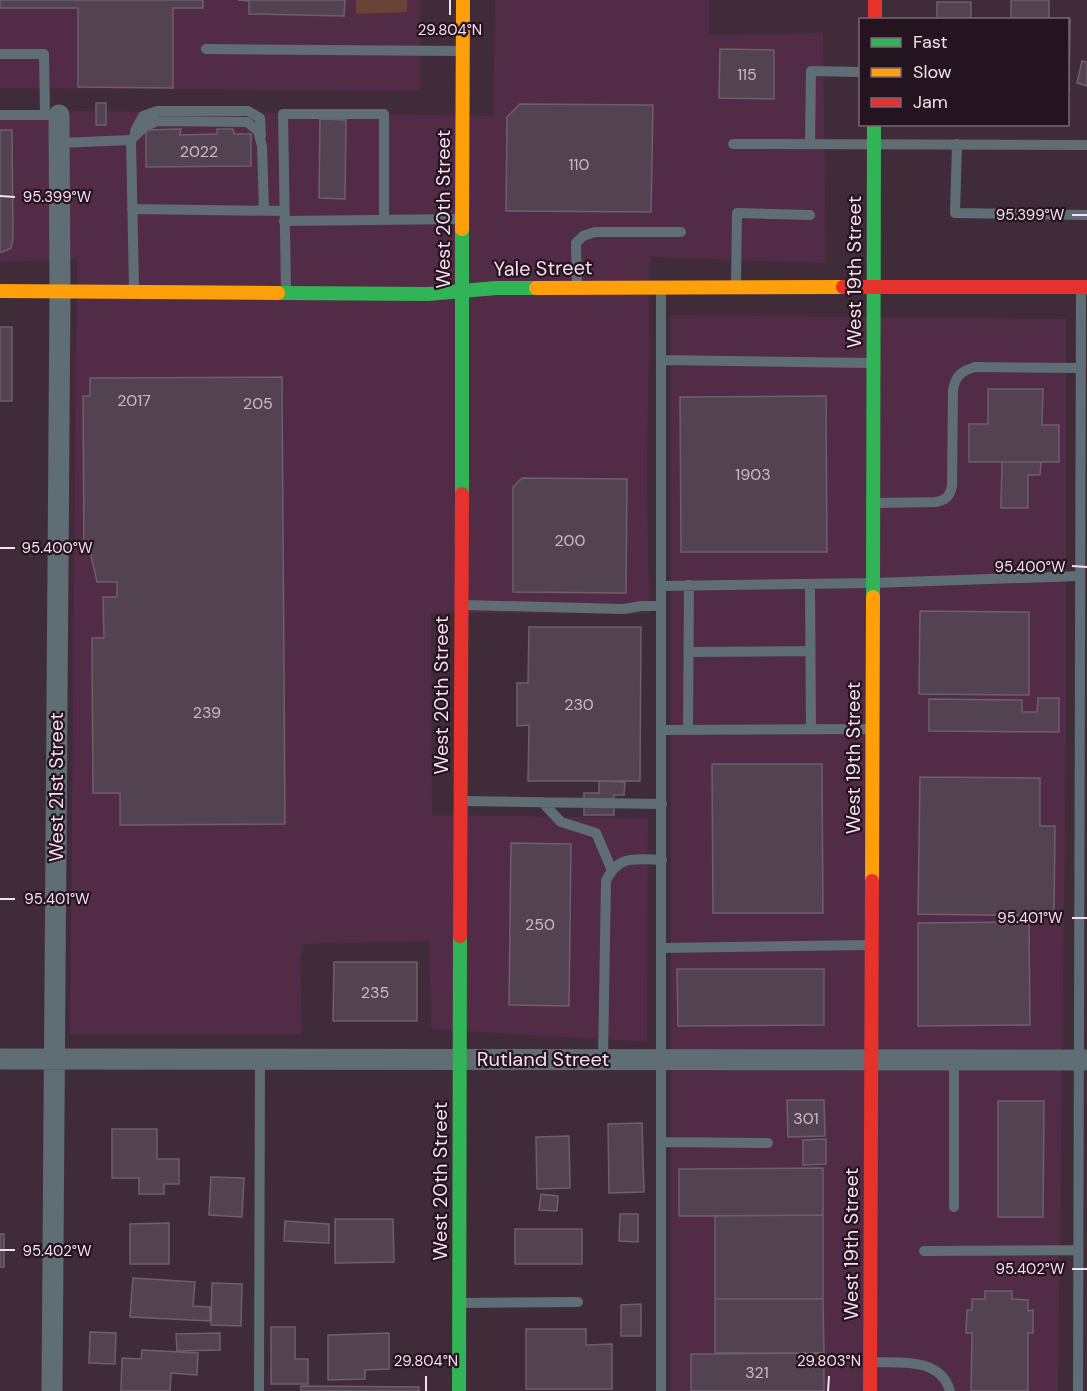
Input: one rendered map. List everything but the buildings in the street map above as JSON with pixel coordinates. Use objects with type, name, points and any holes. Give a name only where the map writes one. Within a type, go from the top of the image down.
[{"type":"main road","name":"West 20th Street","points":[[459,1391],[463,0]]},
{"type":"main road","points":[[875,0],[875,18]]},
{"type":"main road","name":"West 19th Street","points":[[870,1391],[874,126]]},
{"type":"main road","name":"Yale Street","points":[[0,291],[428,294],[495,288],[577,287],[1084,287]]},
{"type":"street","name":"West 21st Street","points":[[52,115],[59,143],[60,292],[52,1391]]},
{"type":"street","name":"Rutland Street","points":[[0,1059],[1083,1060]]},
{"type":"lane","points":[[206,49],[463,51]]},
{"type":"lane","points":[[0,54],[45,54],[52,115],[0,115]]},
{"type":"lane","points":[[810,144],[811,71],[859,72]]},
{"type":"lane","points":[[286,293],[283,114],[384,114],[384,220]]},
{"type":"lane","points":[[59,143],[131,140],[144,127],[157,122],[247,122],[258,131],[262,146],[264,210]]},
{"type":"lane","points":[[131,140],[134,292]]},
{"type":"lane","points":[[733,144],[1087,145]]},
{"type":"lane","points":[[957,144],[955,213],[1087,215]]},
{"type":"lane","points":[[132,209],[264,210],[284,216],[384,220],[463,219]]},
{"type":"lane","points":[[736,287],[737,213],[810,215]]},
{"type":"lane","points":[[577,287],[576,243],[583,236],[595,232],[681,232]]},
{"type":"lane","points":[[661,287],[661,1391]]},
{"type":"lane","points":[[1078,1391],[1078,1250],[1083,1060],[1080,576],[1081,368],[1084,287]]},
{"type":"lane","points":[[661,360],[873,363]]},
{"type":"lane","points":[[873,504],[936,502],[944,501],[950,495],[953,391],[954,382],[959,374],[975,367],[1081,368]]},
{"type":"lane","points":[[661,585],[873,583],[1080,576]]},
{"type":"lane","points":[[810,584],[811,729]]},
{"type":"lane","points":[[688,729],[689,585]]},
{"type":"lane","points":[[461,605],[624,609],[661,606]]},
{"type":"lane","points":[[688,652],[810,651]]},
{"type":"lane","points":[[661,729],[872,729]]},
{"type":"lane","points":[[460,800],[662,804]]},
{"type":"lane","points":[[542,802],[561,822],[596,833],[611,868]]},
{"type":"lane","points":[[603,1059],[606,881],[611,868],[623,860],[662,860]]},
{"type":"lane","points":[[662,948],[872,945]]},
{"type":"lane","points":[[259,1391],[260,1059]]},
{"type":"lane","points":[[954,1060],[954,1207]]},
{"type":"lane","points":[[662,1142],[768,1143]]},
{"type":"lane","points":[[924,1251],[1078,1250]]},
{"type":"lane","points":[[459,1304],[578,1302]]},
{"type":"lane","points":[[870,1362],[913,1363],[933,1368],[942,1375],[950,1391]]},
{"type":"shaded area","points":[[0,0],[420,0],[420,91],[0,88]]},
{"type":"shaded area","points":[[356,0],[407,0],[407,12],[356,14]]},
{"type":"shaded area","points":[[495,0],[709,0],[709,35],[823,33],[826,263],[650,257],[647,473],[649,614],[431,613],[432,815],[648,818],[647,1042],[431,1029],[429,941],[303,944],[300,961],[302,1034],[70,1034],[77,259],[0,262],[0,110],[493,116]]},
{"type":"shaded area","points":[[671,315],[1066,319],[1066,745],[1058,1391],[671,1391]]},
{"type":"traffic: fast","points":[[873,597],[874,126]]},
{"type":"traffic: fast","points":[[462,229],[462,494]]},
{"type":"traffic: fast","points":[[278,293],[428,294],[496,288],[536,288]]},
{"type":"traffic: fast","points":[[459,1391],[460,936]]},
{"type":"traffic: slow","points":[[462,229],[463,0]]},
{"type":"traffic: slow","points":[[536,288],[843,287]]},
{"type":"traffic: slow","points":[[0,291],[278,293]]},
{"type":"traffic: slow","points":[[872,881],[873,597]]},
{"type":"traffic: jam","points":[[875,0],[875,18]]},
{"type":"traffic: jam","points":[[843,287],[1087,287]]},
{"type":"traffic: jam","points":[[460,936],[462,494]]},
{"type":"traffic: jam","points":[[870,1391],[872,881]]}]
